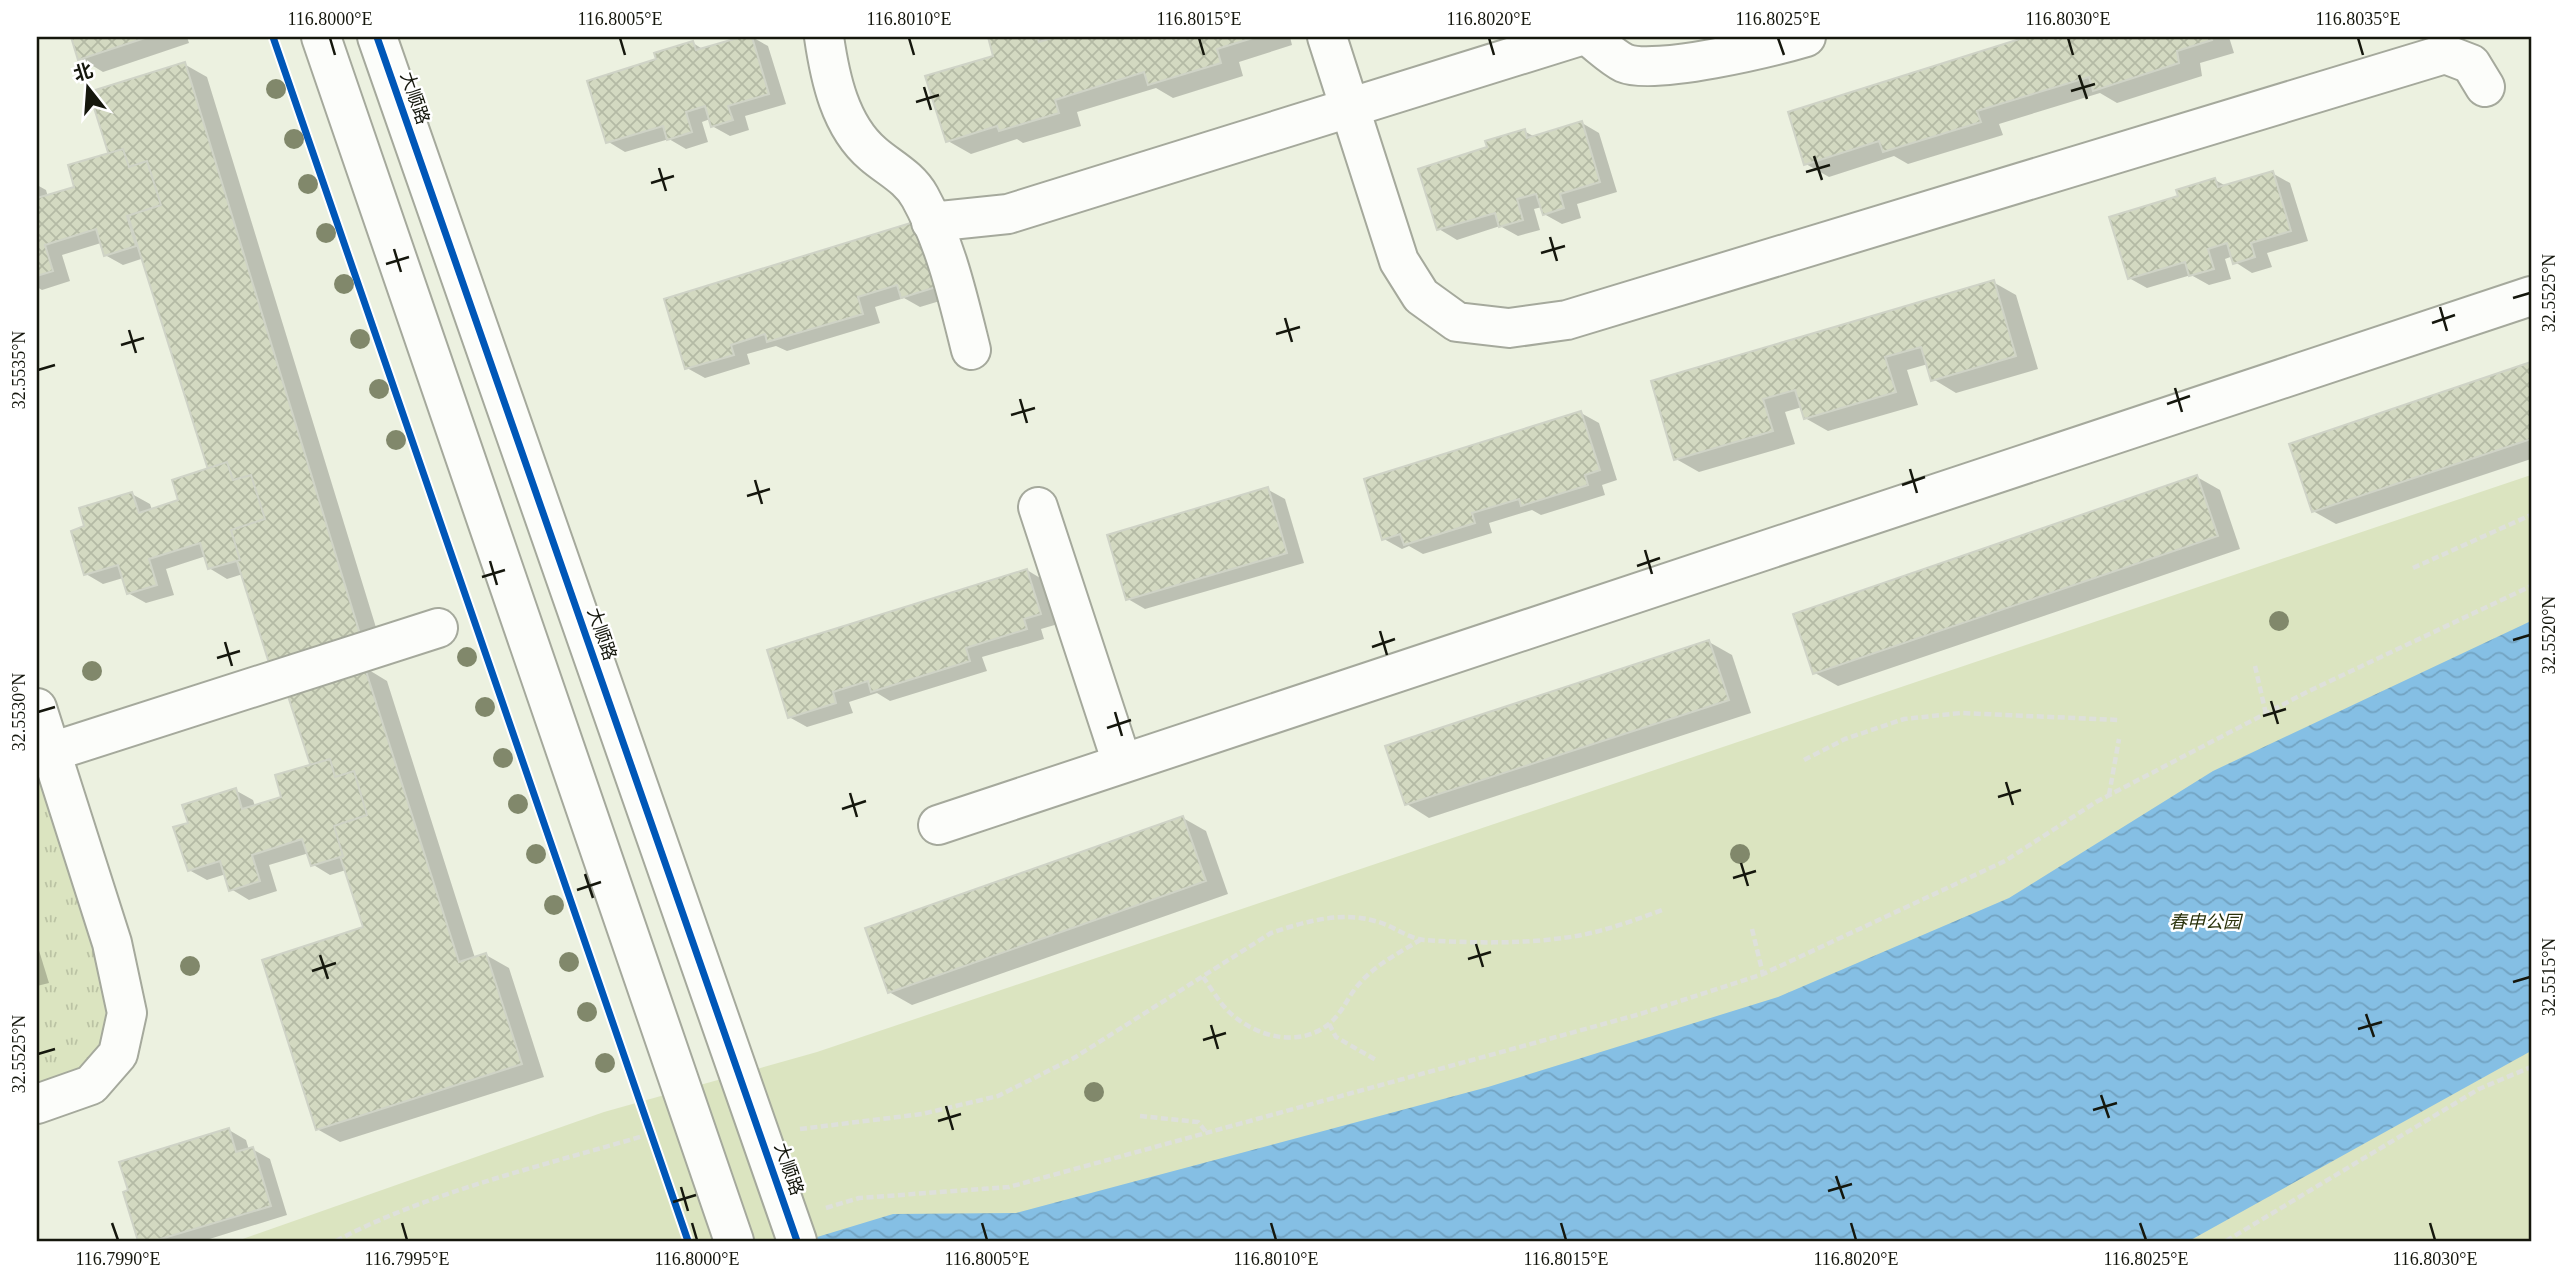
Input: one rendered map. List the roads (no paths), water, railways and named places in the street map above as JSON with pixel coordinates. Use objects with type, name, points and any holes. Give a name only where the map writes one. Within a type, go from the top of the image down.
[{"type":"street","points":[[321,37],[734,1241]]},
{"type":"street","name":"大顺路","points":[[377,37],[804,1225]]},
{"type":"street","points":[[824,37],[828,64],[848,126],[871,152],[905,178],[919,195],[950,267],[971,350]]},
{"type":"street","points":[[1326,37],[1399,261],[1421,296],[1457,322],[1509,328],[1567,320],[2445,54],[2471,64],[2485,88]]},
{"type":"street","points":[[931,222],[1008,214],[1577,37]]},
{"type":"street","points":[[1589,37],[1625,64],[1666,66],[1772,47],[1806,37]]},
{"type":"street","points":[[937,825],[2531,296]]},
{"type":"street","points":[[1038,507],[1122,763]]},
{"type":"street","points":[[51,752],[438,628]]},
{"type":"street","points":[[37,708],[111,943],[127,1013],[118,1054],[91,1086],[37,1104]]},
{"type":"water","points":[[2531,621],[2531,1051],[2189,1241],[804,1241],[893,1214],[1016,1213],[1488,1087],[1778,997],[2009,898],[2213,771]]},
{"type":"park label","name":"春申公园","points":[[2205,922]]}]
